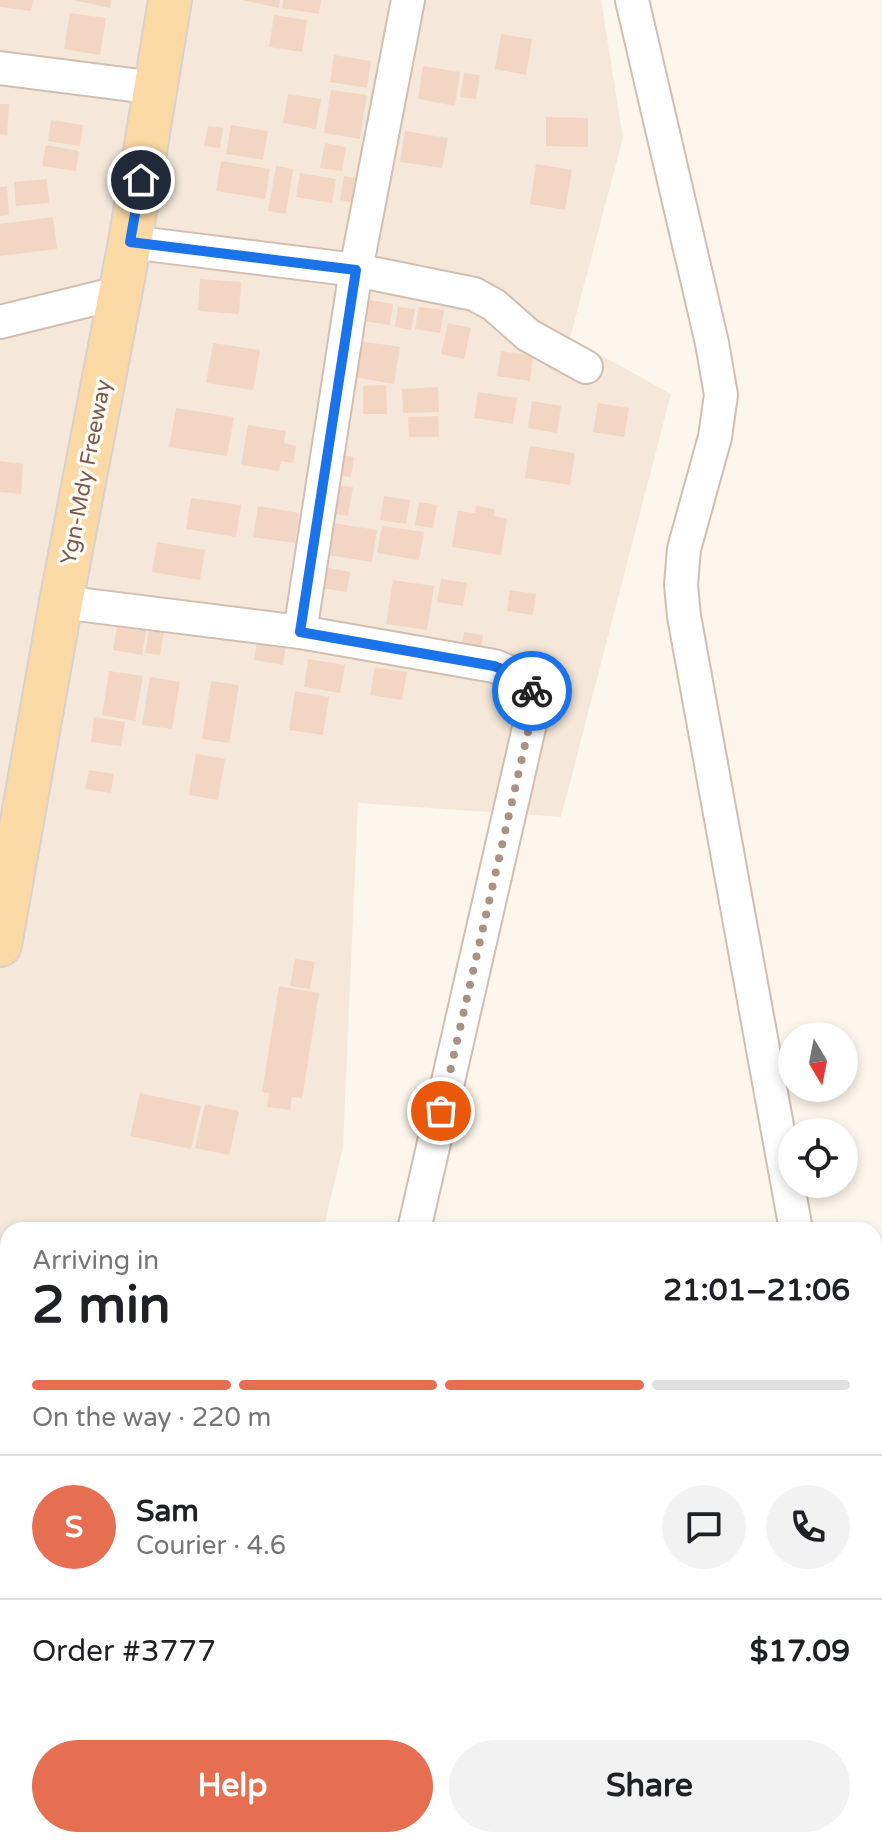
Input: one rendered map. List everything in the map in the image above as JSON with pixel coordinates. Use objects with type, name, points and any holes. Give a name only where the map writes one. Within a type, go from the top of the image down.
[{"type":"main road","name":"Ygn-Mdy Freeway","points":[[0,945],[118,293],[130,242],[170,0]]},
{"type":"street","points":[[300,632],[356,270],[408,0]]},
{"type":"street","points":[[632,0],[712,343],[721,395],[715,437],[684,549],[681,585],[684,616],[795,1222]]},
{"type":"street","points":[[0,68],[156,88]]},
{"type":"street","points":[[130,242],[356,270],[474,294],[494,305],[528,335],[586,367]]},
{"type":"street","points":[[0,322],[118,293]]},
{"type":"street","points":[[61,602],[300,632],[494,666],[522,677],[536,697],[416,1222]]},
{"type":"shaded area","points":[[0,0],[601,0],[623,138],[570,338],[671,394],[561,817],[358,803],[343,1147],[325,1222],[0,1222]]},
{"type":"building","points":[[0,0],[33,0],[31,11],[0,7]]},
{"type":"building","points":[[73,0],[111,0],[110,8]]},
{"type":"building","points":[[243,0],[280,0],[279,8]]},
{"type":"building","points":[[283,0],[321,0],[319,14],[282,8]]},
{"type":"building","points":[[70,13],[106,18],[100,55],[64,49]]},
{"type":"building","points":[[274,15],[307,20],[302,52],[269,47]]},
{"type":"building","points":[[501,34],[532,39],[526,75],[495,69]]},
{"type":"building","points":[[334,55],[371,61],[367,88],[330,82]]},
{"type":"building","points":[[423,66],[460,72],[455,106],[418,99]]},
{"type":"building","points":[[464,73],[480,75],[476,99],[460,97]]},
{"type":"building","points":[[331,90],[367,95],[360,139],[324,133]]},
{"type":"building","points":[[288,94],[321,99],[316,129],[283,123]]},
{"type":"building","points":[[0,104],[9,104],[7,135],[0,134]]},
{"type":"building","points":[[546,117],[588,118],[588,147],[546,146]]},
{"type":"building","points":[[51,120],[83,125],[80,146],[48,141]]},
{"type":"building","points":[[231,125],[268,131],[263,160],[226,154]]},
{"type":"building","points":[[208,126],[223,128],[220,148],[204,146]]},
{"type":"building","points":[[405,131],[448,138],[442,168],[400,162]]},
{"type":"building","points":[[325,143],[346,147],[342,171],[320,168]]},
{"type":"building","points":[[46,145],[79,151],[76,171],[42,166]]},
{"type":"building","points":[[221,161],[270,169],[265,199],[216,191]]},
{"type":"building","points":[[536,164],[572,170],[565,210],[530,204]]},
{"type":"building","points":[[276,166],[293,169],[286,214],[268,211]]},
{"type":"building","points":[[300,173],[336,179],[332,203],[296,197]]},
{"type":"building","points":[[344,176],[355,178],[351,202],[340,200]]},
{"type":"building","points":[[47,179],[49,203],[16,206],[14,182]]},
{"type":"building","points":[[7,186],[9,215],[0,216],[0,187]]},
{"type":"building","points":[[53,217],[57,249],[0,256],[0,224]]},
{"type":"building","points":[[200,279],[241,282],[239,314],[198,311]]},
{"type":"building","points":[[365,299],[393,304],[390,325],[362,321]]},
{"type":"building","points":[[398,307],[415,309],[411,330],[395,327]]},
{"type":"building","points":[[419,307],[444,310],[440,333],[415,329]]},
{"type":"building","points":[[448,323],[471,328],[464,359],[441,354]]},
{"type":"building","points":[[360,341],[400,347],[394,384],[354,377]]},
{"type":"building","points":[[213,343],[260,350],[253,390],[206,383]]},
{"type":"building","points":[[501,351],[533,356],[530,381],[497,376]]},
{"type":"building","points":[[386,385],[387,414],[363,414],[363,386]]},
{"type":"building","points":[[438,387],[439,412],[403,413],[402,389]]},
{"type":"building","points":[[478,392],[517,398],[513,424],[474,418]]},
{"type":"building","points":[[532,401],[561,406],[557,433],[528,428]]},
{"type":"building","points":[[598,403],[629,408],[624,437],[593,432]]},
{"type":"building","points":[[176,408],[234,417],[227,456],[169,447]]},
{"type":"building","points":[[438,416],[439,437],[409,437],[408,417]]},
{"type":"building","points":[[248,425],[286,431],[284,443],[296,446],[293,463],[281,461],[279,471],[241,465]]},
{"type":"building","points":[[530,446],[575,453],[570,485],[525,478]]},
{"type":"building","points":[[329,453],[354,457],[351,477],[326,473]]},
{"type":"building","points":[[0,461],[23,464],[21,494],[0,492]]},
{"type":"building","points":[[327,484],[353,487],[348,516],[322,512]]},
{"type":"building","points":[[384,496],[410,500],[406,524],[380,520]]},
{"type":"building","points":[[191,498],[241,505],[236,537],[186,529]]},
{"type":"building","points":[[419,502],[437,505],[433,528],[415,525]]},
{"type":"building","points":[[258,506],[299,513],[295,543],[253,537]]},
{"type":"building","points":[[476,506],[495,509],[494,516],[507,519],[501,555],[452,547],[458,511],[475,513]]},
{"type":"building","points":[[333,523],[377,530],[372,562],[328,555]]},
{"type":"building","points":[[382,526],[424,532],[419,560],[377,553]]},
{"type":"building","points":[[157,542],[205,550],[200,580],[152,572]]},
{"type":"building","points":[[319,566],[350,572],[347,592],[315,587]]},
{"type":"building","points":[[441,579],[467,583],[463,606],[437,602]]},
{"type":"building","points":[[393,580],[434,586],[427,630],[386,624]]},
{"type":"building","points":[[510,590],[536,594],[533,615],[507,611]]},
{"type":"building","points":[[119,615],[148,620],[142,655],[113,650]]},
{"type":"building","points":[[150,622],[165,624],[160,655],[145,653]]},
{"type":"building","points":[[259,629],[288,634],[283,665],[254,660]]},
{"type":"building","points":[[464,632],[483,635],[480,654],[461,651]]},
{"type":"building","points":[[308,659],[345,665],[340,693],[304,687]]},
{"type":"building","points":[[375,667],[407,672],[402,700],[370,695]]},
{"type":"building","points":[[109,671],[143,676],[135,721],[102,715]]},
{"type":"building","points":[[150,677],[180,682],[172,729],[142,725]]},
{"type":"building","points":[[211,681],[239,685],[229,743],[202,739]]},
{"type":"building","points":[[295,691],[329,697],[323,735],[289,730]]},
{"type":"building","points":[[94,717],[125,722],[121,746],[91,742]]},
{"type":"building","points":[[196,754],[225,759],[218,800],[189,795]]},
{"type":"building","points":[[89,770],[114,774],[111,793],[85,789]]},
{"type":"building","points":[[295,959],[315,962],[310,989],[290,986]]},
{"type":"building","points":[[279,986],[319,993],[302,1098],[292,1097],[290,1110],[267,1107],[269,1093],[262,1092]]},
{"type":"building","points":[[140,1093],[201,1106],[191,1149],[130,1136]]},
{"type":"building","points":[[205,1104],[239,1111],[229,1155],[195,1148]]},
{"type":"way so far","points":[[441,1111],[536,697],[532,691]]},
{"type":"route","points":[[141,180],[130,242],[356,270],[300,632],[494,666],[522,677],[532,691]]}]
